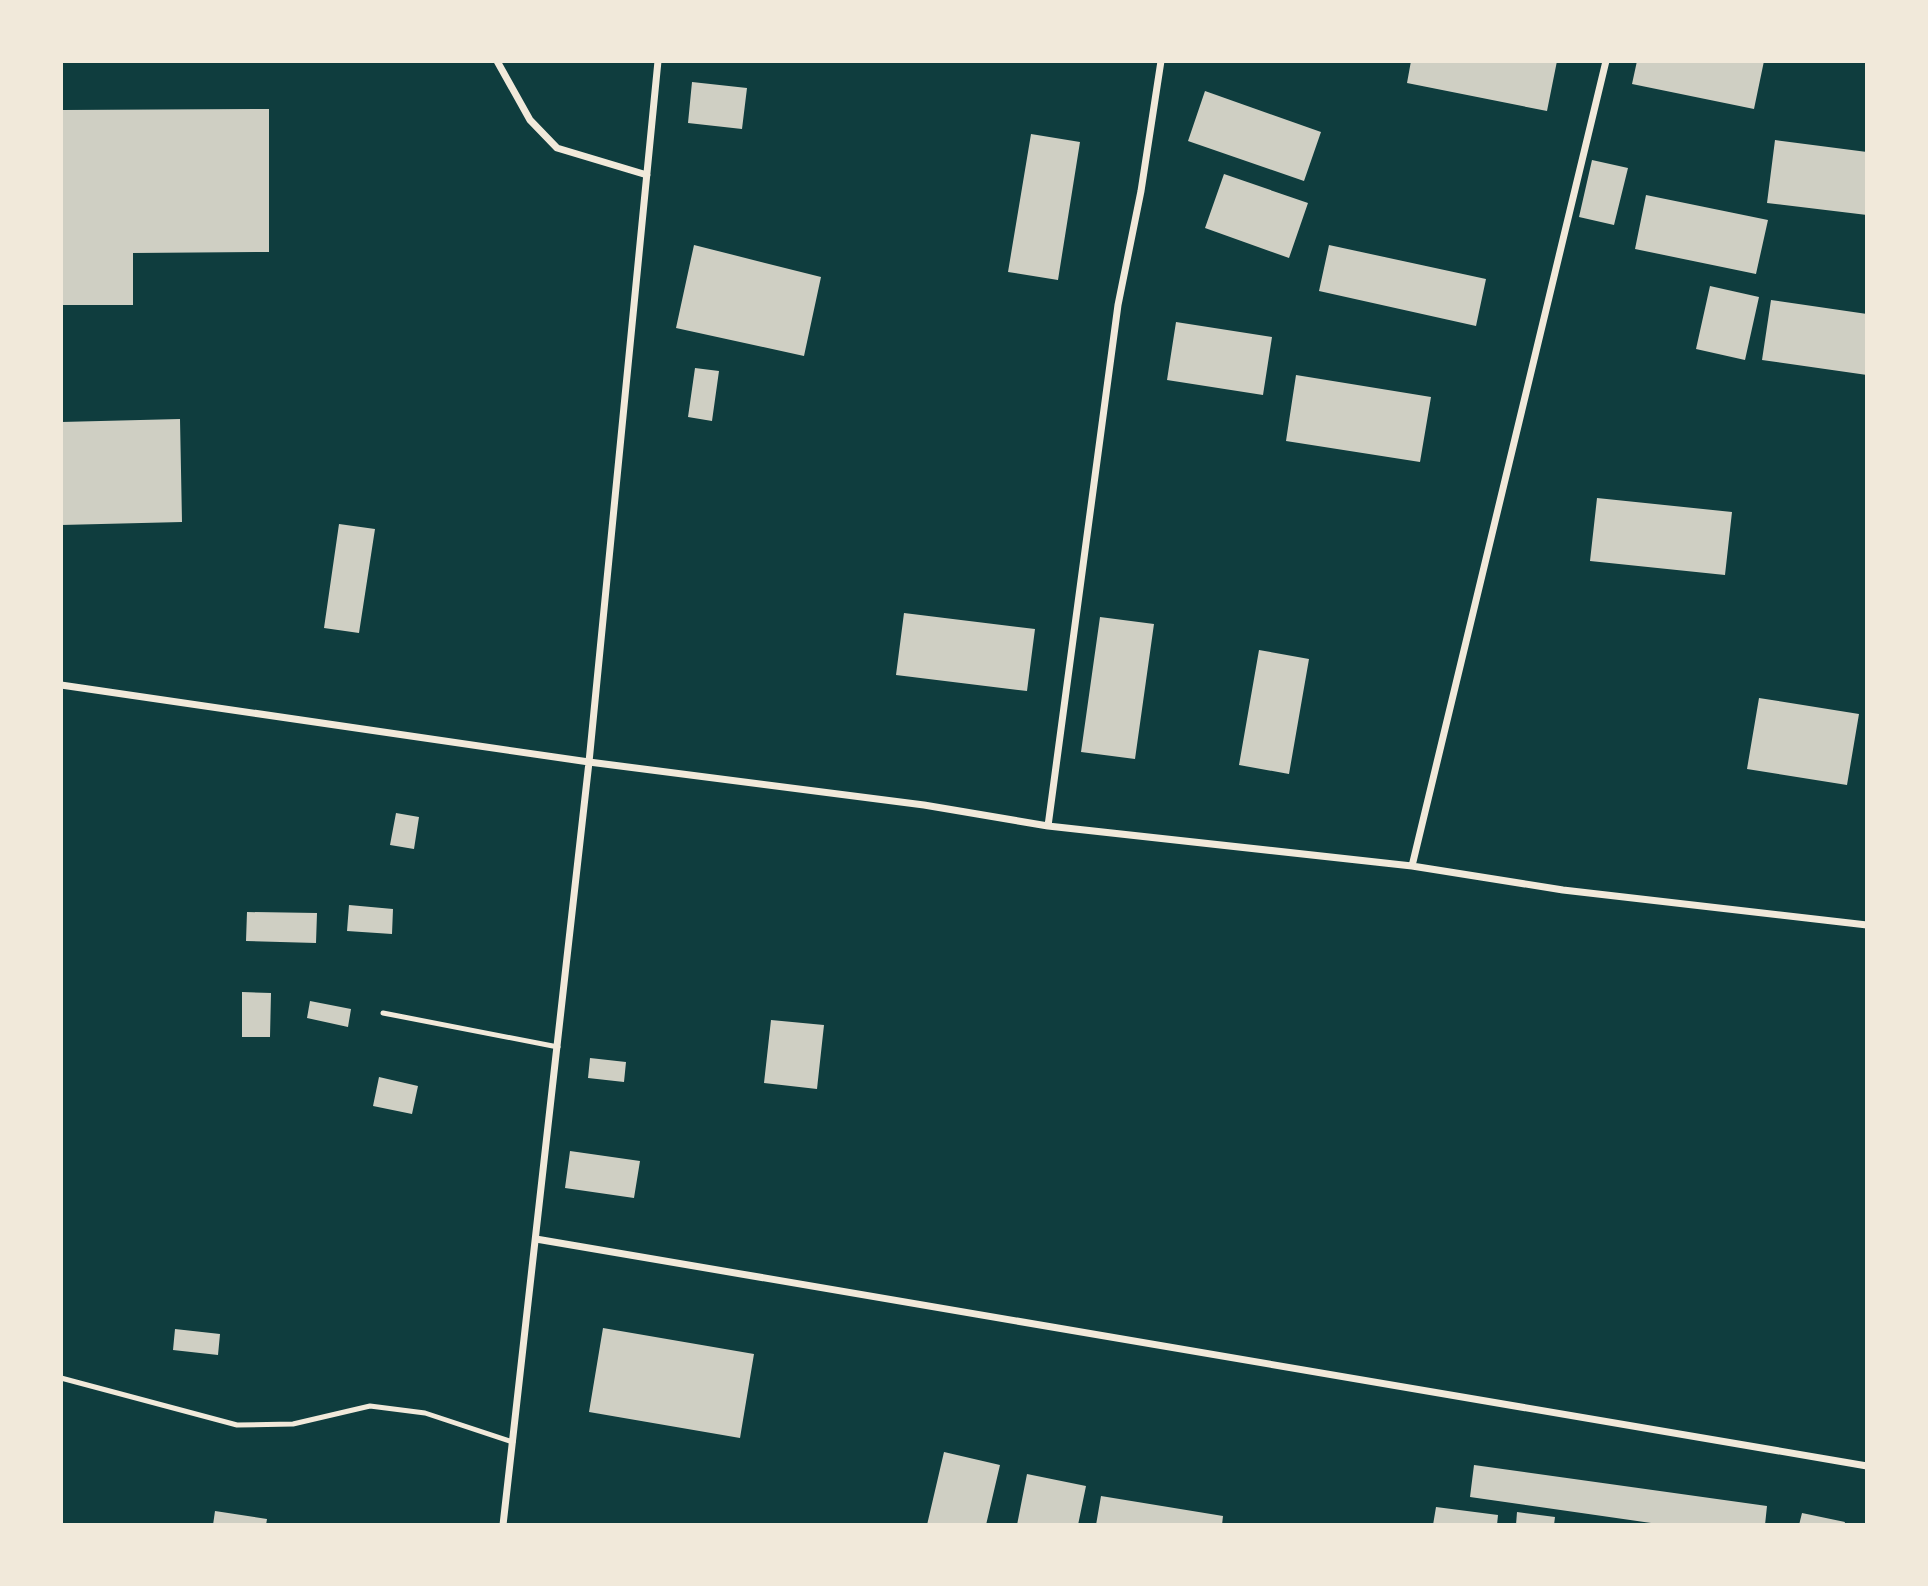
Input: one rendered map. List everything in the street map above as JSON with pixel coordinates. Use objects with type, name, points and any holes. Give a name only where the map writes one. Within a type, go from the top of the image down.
[{"type":"street","points":[[497,61],[530,120],[557,148],[647,175]]},
{"type":"street","points":[[503,1525],[589,762],[658,61]]},
{"type":"street","points":[[1048,826],[1118,306],[1141,191],[1161,61]]},
{"type":"street","points":[[1412,866],[1606,61]]},
{"type":"street","points":[[61,685],[589,762],[923,805],[1048,826],[1412,866],[1563,890],[1867,925]]},
{"type":"street","points":[[536,1239],[1867,1466]]},
{"type":"lane","points":[[383,1013],[558,1046]]},
{"type":"lane","points":[[61,1378],[237,1425],[293,1424],[370,1406],[425,1413],[513,1443]]},
{"type":"building","points":[[1411,61],[1557,61],[1547,111],[1407,83]]},
{"type":"building","points":[[1637,61],[1764,61],[1754,109],[1632,84]]},
{"type":"building","points":[[692,82],[747,88],[742,129],[688,123]]},
{"type":"building","points":[[1205,91],[1321,132],[1304,181],[1188,141]]},
{"type":"building","points":[[269,109],[269,252],[133,253],[133,305],[61,305],[61,110]]},
{"type":"building","points":[[1031,134],[1080,142],[1058,280],[1008,272]]},
{"type":"building","points":[[1775,140],[1867,152],[1867,215],[1767,203]]},
{"type":"building","points":[[1592,160],[1628,168],[1614,225],[1579,217]]},
{"type":"building","points":[[1224,174],[1308,203],[1289,258],[1205,228]]},
{"type":"building","points":[[1646,195],[1768,220],[1756,274],[1635,249]]},
{"type":"building","points":[[694,245],[821,277],[804,356],[676,328]]},
{"type":"building","points":[[1329,245],[1486,279],[1476,326],[1319,291]]},
{"type":"building","points":[[1710,286],[1759,297],[1745,360],[1696,349]]},
{"type":"building","points":[[1771,300],[1867,314],[1867,375],[1762,360]]},
{"type":"building","points":[[1176,322],[1272,337],[1263,395],[1167,380]]},
{"type":"building","points":[[695,368],[719,371],[712,421],[688,417]]},
{"type":"building","points":[[1296,375],[1431,397],[1420,462],[1286,441]]},
{"type":"building","points":[[180,419],[182,522],[61,525],[61,422]]},
{"type":"building","points":[[1597,498],[1732,512],[1725,575],[1590,561]]},
{"type":"building","points":[[339,524],[375,529],[359,633],[324,628]]},
{"type":"building","points":[[904,613],[1035,629],[1027,691],[896,675]]},
{"type":"building","points":[[1100,617],[1154,624],[1135,759],[1081,752]]},
{"type":"building","points":[[1259,650],[1309,659],[1289,774],[1239,765]]},
{"type":"building","points":[[1759,698],[1859,714],[1847,785],[1747,769]]},
{"type":"building","points":[[396,813],[419,817],[414,849],[390,845]]},
{"type":"building","points":[[349,905],[393,909],[392,934],[347,931]]},
{"type":"building","points":[[247,912],[317,913],[316,943],[246,941]]},
{"type":"building","points":[[242,992],[271,993],[270,1037],[242,1037]]},
{"type":"building","points":[[310,1001],[351,1009],[348,1027],[307,1018]]},
{"type":"building","points":[[771,1020],[824,1025],[817,1089],[764,1083]]},
{"type":"building","points":[[590,1058],[626,1062],[624,1082],[588,1078]]},
{"type":"building","points":[[379,1077],[418,1086],[412,1114],[373,1106]]},
{"type":"building","points":[[570,1151],[640,1161],[634,1198],[565,1188]]},
{"type":"building","points":[[603,1328],[754,1354],[740,1438],[589,1412]]},
{"type":"building","points":[[175,1329],[220,1334],[218,1355],[173,1350]]},
{"type":"building","points":[[944,1452],[1000,1465],[986,1525],[927,1525]]},
{"type":"building","points":[[1474,1465],[1767,1506],[1765,1525],[1665,1525],[1470,1497]]},
{"type":"building","points":[[1027,1474],[1086,1486],[1078,1525],[1017,1525]]},
{"type":"building","points":[[1101,1496],[1223,1516],[1222,1525],[1096,1525]]},
{"type":"building","points":[[1436,1507],[1498,1515],[1497,1525],[1433,1525]]},
{"type":"building","points":[[215,1511],[267,1519],[266,1525],[213,1525]]},
{"type":"building","points":[[1517,1512],[1555,1517],[1554,1525],[1516,1525]]},
{"type":"building","points":[[1802,1513],[1845,1522],[1844,1525],[1799,1525]]}]
